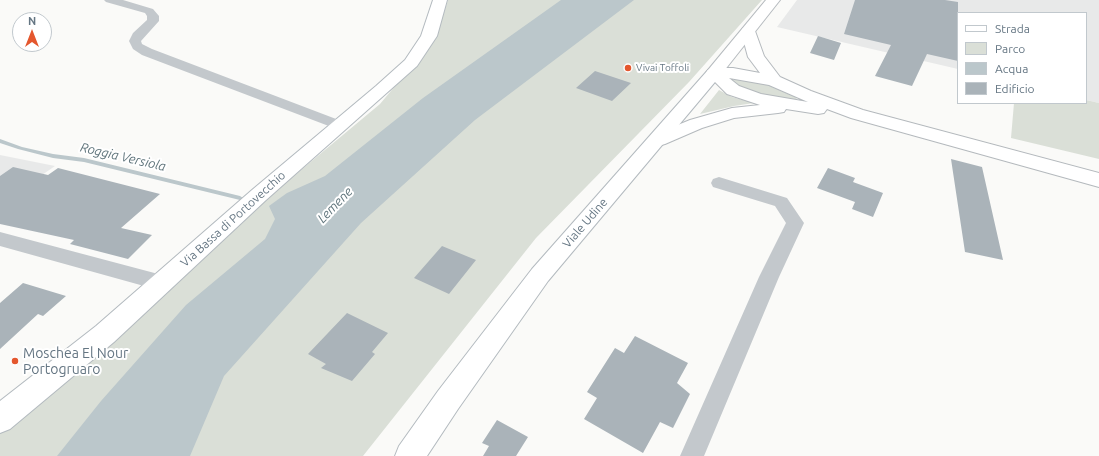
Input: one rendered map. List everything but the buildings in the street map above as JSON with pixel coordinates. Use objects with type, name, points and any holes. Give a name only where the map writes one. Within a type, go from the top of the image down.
[{"type":"main road","name":"Via Bassa di Portovecchio","points":[[0,419],[105,334],[339,125],[382,90],[411,62],[429,36],[440,0]]},
{"type":"main road","name":"Viale Udine","points":[[410,456],[448,400],[540,275],[658,140],[773,0]]},
{"type":"main road","points":[[748,31],[756,57],[774,81]]},
{"type":"main road","points":[[714,73],[739,74],[774,81],[805,95],[857,114],[1099,180]]},
{"type":"main road","points":[[714,73],[734,90],[758,99],[857,114]]},
{"type":"main road","points":[[658,140],[696,124],[732,113],[797,106]]},
{"type":"street","points":[[110,0],[149,11],[153,16],[153,21],[137,36],[135,41],[137,46],[147,52],[339,125]]},
{"type":"street","points":[[692,456],[769,277],[795,223],[781,202],[720,183]]},
{"type":"street","points":[[0,239],[162,283]]},
{"type":"shaded area","points":[[797,0],[1099,0],[1099,103],[1087,100],[1087,12],[957,12],[957,69],[777,27]]},
{"type":"shaded area","points":[[0,155],[55,166],[0,204]]},
{"type":"green space","points":[[448,0],[762,0],[689,82],[536,238],[363,456],[0,456],[0,430],[235,225],[380,104],[436,37]]},
{"type":"green space","points":[[738,79],[763,83],[797,98],[795,100],[750,92],[728,80]]},
{"type":"green space","points":[[719,90],[732,97],[754,103],[700,114]]},
{"type":"green space","points":[[1087,100],[1099,103],[1099,159],[1011,138],[1014,104],[1087,104]]},
{"type":"water","name":"Lemene","points":[[561,0],[634,0],[475,120],[361,223],[224,376],[190,456],[57,456],[101,401],[186,305],[265,239],[275,219],[269,206],[287,193],[325,176],[423,98]]},
{"type":"waterway","name":"Roggia Versiola","points":[[0,141],[20,148],[53,156],[84,160],[240,198]]},
{"type":"place","name":"Vivai Toffoli","points":[[628,68]]},
{"type":"place","name":"Moschea El Nour Portogruaro","points":[[15,361]]}]
